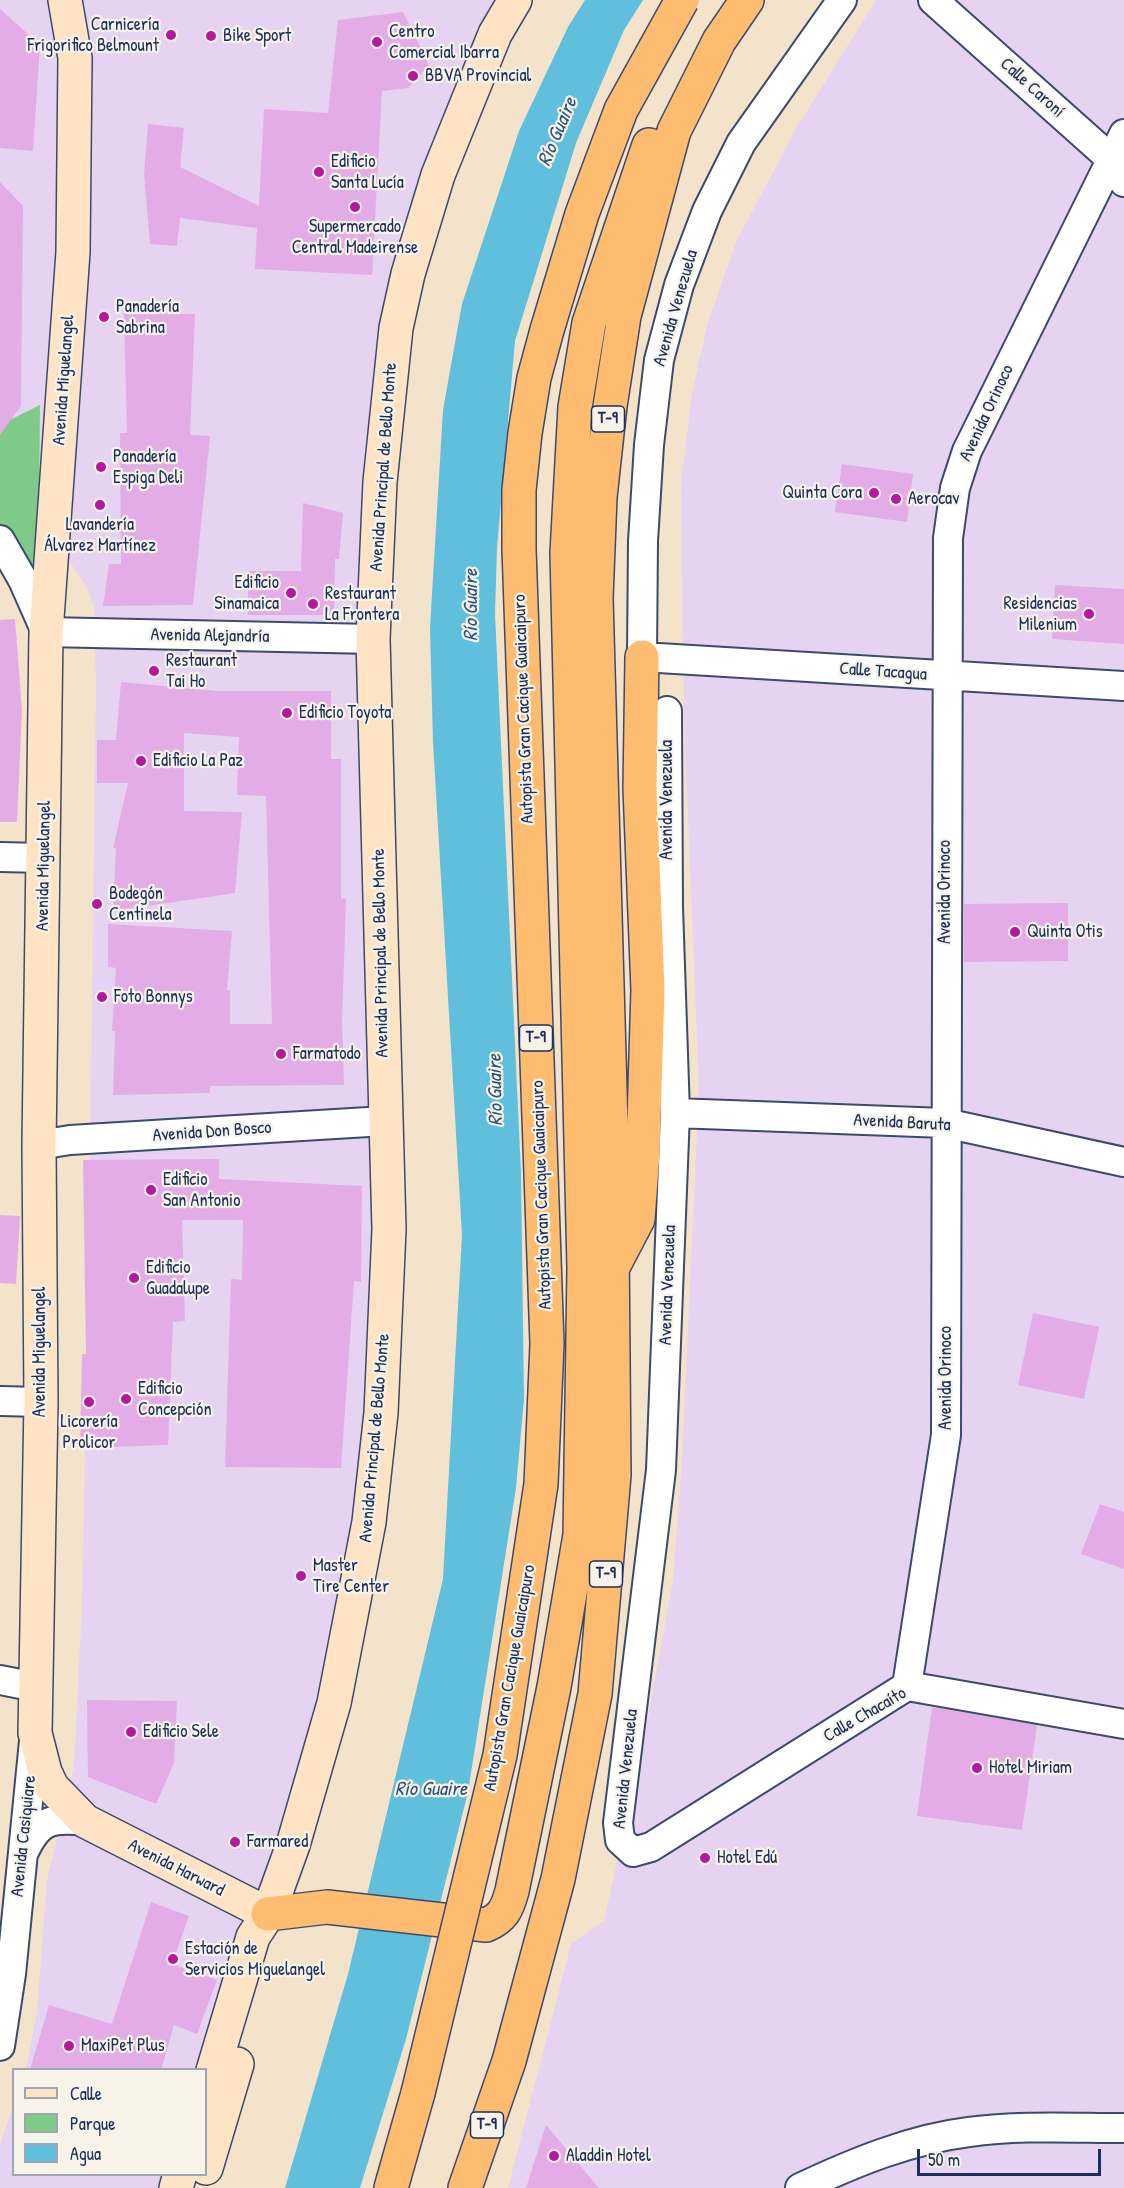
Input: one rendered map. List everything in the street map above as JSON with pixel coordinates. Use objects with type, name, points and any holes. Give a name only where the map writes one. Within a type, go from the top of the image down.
[{"type":"highway","name":"Autopista Gran Cacique Guaicaipuro","points":[[391,2188],[418,2093],[500,1755],[542,1484],[547,1344],[519,549],[519,490],[525,433],[534,378],[582,214],[621,110],[682,0]]},
{"type":"highway","name":"T-9","points":[[465,2188],[509,2061],[558,1879],[595,1694],[614,1475],[613,1266],[596,598],[600,497],[610,406],[624,316],[674,131],[719,41],[747,0]]},
{"type":"highway","points":[[268,1914],[327,1907],[486,1925],[498,1920],[508,1907],[512,1892],[554,1687],[580,1535],[584,1268],[567,553],[575,407],[589,323],[650,144],[672,93],[719,41]]},
{"type":"highway","points":[[613,1266],[639,1219],[643,1154],[648,990],[640,788],[642,657]]},
{"type":"street","name":"Avenida Miguelangel","points":[[35,1733],[41,1402],[39,1145],[46,632],[73,252],[75,58],[65,0]]},
{"type":"street","points":[[495,34],[498,0]]},
{"type":"street","name":"Avenida Principal de Bello Monte","points":[[207,2091],[253,1937],[268,1914],[293,1845],[334,1703],[369,1522],[381,1413],[389,1229],[373,639],[381,482],[396,328],[422,223],[438,175],[495,34],[515,0]]},
{"type":"street","name":"Avenida Venezuela","points":[[642,657],[643,541],[648,445],[659,360],[679,285],[707,210],[741,143],[842,0]]},
{"type":"street","name":"Calle Caroní","points":[[933,0],[1118,171]]},
{"type":"street","name":"Avenida Orinoco","points":[[908,1686],[946,1435],[948,538],[956,488],[967,451],[1118,171],[1124,134]]},
{"type":"street","points":[[0,540],[23,580],[46,632]]},
{"type":"street","name":"Avenida Alejandría","points":[[46,632],[373,639]]},
{"type":"street","name":"Calle Tacagua","points":[[642,657],[1124,686]]},
{"type":"street","name":"Avenida Venezuela","points":[[633,1852],[620,1840],[618,1823],[661,1470],[675,1113],[668,907],[667,711]]},
{"type":"street","points":[[0,857],[44,858]]},
{"type":"street","name":"Avenida Baruta","points":[[675,1113],[945,1123],[1124,1162]]},
{"type":"street","name":"Avenida Don Bosco","points":[[39,1145],[70,1140],[385,1121]]},
{"type":"street","points":[[0,1401],[41,1402]]},
{"type":"street","points":[[0,1680],[36,1687]]},
{"type":"street","name":"Calle Chacaíto","points":[[633,1852],[651,1847],[908,1686],[1124,1724]]},
{"type":"street","name":"Avenida Harward","points":[[35,1733],[52,1787],[85,1821],[268,1914]]},
{"type":"street","name":"Avenida Casiquiare","points":[[0,2046],[11,1974],[35,1733]]},
{"type":"street","name":"Avenida Harward","points":[[21,1859],[31,1836],[39,1826],[66,1819],[85,1821]]},
{"type":"street","name":"Avenida Principal de Bello Monte","points":[[207,2165],[264,1973],[269,1942],[268,1914]]},
{"type":"street","points":[[800,2188],[832,2173],[921,2141],[967,2132],[1019,2127],[1124,2128]]},
{"type":"shaded area","points":[[0,0],[519,0],[458,102],[385,416],[392,1221],[350,1624],[207,2068],[26,2068],[37,2012],[47,1880],[74,1766],[82,1604],[96,687],[94,607],[89,591],[0,455]]},
{"type":"shaded area","points":[[876,0],[1124,0],[1124,2188],[508,2188],[571,1944],[604,1921],[646,1729],[673,1580],[682,1459],[699,1087],[684,718],[681,484],[692,393],[708,322],[737,240],[797,127]]},
{"type":"shaded area","points":[[12,2109],[12,2176],[182,2176],[178,2188],[0,2188],[0,2145]]},
{"type":"green space","points":[[40,405],[38,583],[0,528],[0,425]]},
{"type":"water","name":"Río Guaire","points":[[585,0],[643,0],[624,30],[576,143],[515,341],[497,548],[495,614],[521,1173],[524,1399],[516,1488],[468,1792],[406,2039],[360,2188],[285,2188],[348,1974],[443,1579],[462,1235],[433,742],[430,628],[443,410],[462,304],[519,131],[568,27]]},
{"type":"building","points":[[0,9],[40,45],[33,151],[0,148]]},
{"type":"building","points":[[403,12],[429,65],[408,88],[382,91],[372,275],[255,269],[257,228],[180,218],[177,246],[150,244],[144,175],[148,124],[184,128],[180,167],[259,206],[264,109],[328,113],[338,20]]},
{"type":"building","points":[[0,182],[23,206],[21,406],[0,435]]},
{"type":"building","points":[[124,313],[195,314],[190,435],[210,436],[193,605],[103,606],[109,564],[121,564],[120,433],[127,433]]},
{"type":"building","name":"Quinta Cora","points":[[842,464],[913,474],[907,522],[835,512]]},
{"type":"building","name":"Edificio Sinamaica","points":[[303,503],[343,513],[339,559],[335,559],[334,615],[248,615],[248,571],[301,571]]},
{"type":"building","name":"Residencias Milenium","points":[[1055,585],[1124,589],[1124,644],[1052,639]]},
{"type":"building","points":[[15,619],[22,710],[17,822],[0,822],[0,620]]},
{"type":"building","points":[[121,682],[218,691],[331,691],[331,759],[341,759],[341,899],[346,898],[342,1023],[344,1085],[210,1086],[210,1093],[113,1095],[115,1031],[112,1031],[116,968],[108,967],[108,924],[232,931],[227,990],[230,990],[230,1024],[272,1024],[266,796],[237,795],[239,737],[184,733],[184,811],[242,812],[235,893],[113,911],[116,848],[113,848],[128,783],[97,783],[97,740],[116,740]]},
{"type":"building","name":"Quinta Otis","points":[[1068,903],[1068,961],[964,962],[964,904]]},
{"type":"building","points":[[219,1159],[219,1179],[362,1186],[361,1282],[354,1281],[341,1468],[225,1467],[231,1279],[242,1280],[243,1220],[182,1220],[185,1321],[173,1322],[168,1445],[80,1448],[82,1354],[86,1354],[83,1160]]},
{"type":"building","points":[[0,1215],[20,1216],[16,1284],[0,1283]]},
{"type":"building","points":[[1033,1313],[1099,1327],[1084,1399],[1018,1385]]},
{"type":"building","points":[[1100,1504],[1124,1512],[1124,1569],[1081,1554]]},
{"type":"building","name":"Edificio Sele","points":[[87,1700],[177,1701],[174,1763],[156,1804],[88,1777]]},
{"type":"building","name":"Hotel Miriam","points":[[932,1707],[1037,1725],[1022,1830],[917,1816]]},
{"type":"building","points":[[151,1902],[189,1916],[172,1964],[217,1980],[197,2034],[174,2025],[162,2068],[31,2068],[49,2005],[112,2024]]},
{"type":"building","name":"Aladdin Hotel","points":[[546,2125],[599,2188],[526,2188]]},
{"type":"place","name":"Carnicería Frigorifico Belmount","points":[[171,35]]},
{"type":"place","name":"Bike Sport","points":[[211,36]]},
{"type":"place","name":"Centro Comercial Ibarra","points":[[377,42]]},
{"type":"place","name":"BBVA Provincial","points":[[413,76]]},
{"type":"place","name":"Edificio Santa Lucía","points":[[319,172]]},
{"type":"place","name":"Supermercado Central Madeirense","points":[[355,207]]},
{"type":"place","name":"Panadería Sabrina","points":[[104,317]]},
{"type":"place","name":"Panadería Espiga Deli","points":[[101,467]]},
{"type":"place","name":"Quinta Cora","points":[[874,493]]},
{"type":"place","name":"Aerocav","points":[[896,499]]},
{"type":"place","name":"Lavandería Álvarez Martínez","points":[[100,505]]},
{"type":"place","name":"Edificio Sinamaica","points":[[291,593]]},
{"type":"place","name":"Restaurant La Frontera","points":[[313,604]]},
{"type":"place","name":"Residencias Milenium","points":[[1089,614]]},
{"type":"place","name":"Restaurant Tai Ho","points":[[154,671]]},
{"type":"place","name":"Edificio Toyota","points":[[287,713]]},
{"type":"place","name":"Edificio La Paz","points":[[141,761]]},
{"type":"place","name":"Bodegón Centinela","points":[[97,904]]},
{"type":"place","name":"Quinta Otis","points":[[1015,932]]},
{"type":"place","name":"Foto Bonnys","points":[[102,997]]},
{"type":"place","name":"Farmatodo","points":[[281,1054]]},
{"type":"place","name":"Edificio San Antonio","points":[[151,1190]]},
{"type":"place","name":"Edificio Guadalupe","points":[[134,1278]]},
{"type":"place","name":"Edificio Concepción","points":[[126,1399]]},
{"type":"place","name":"Licorería Prolicor","points":[[89,1402]]},
{"type":"place","name":"Master Tire Center","points":[[301,1576]]},
{"type":"place","name":"Edificio Sele","points":[[131,1732]]},
{"type":"place","name":"Hotel Miriam","points":[[977,1768]]},
{"type":"place","name":"Farmared","points":[[235,1842]]},
{"type":"place","name":"Hotel Edú","points":[[705,1858]]},
{"type":"place","name":"Estación de Servicios Miguelangel","points":[[173,1959]]},
{"type":"place","name":"MaxiPet Plus","points":[[69,2046]]},
{"type":"place","name":"Aladdin Hotel","points":[[554,2156]]}]
